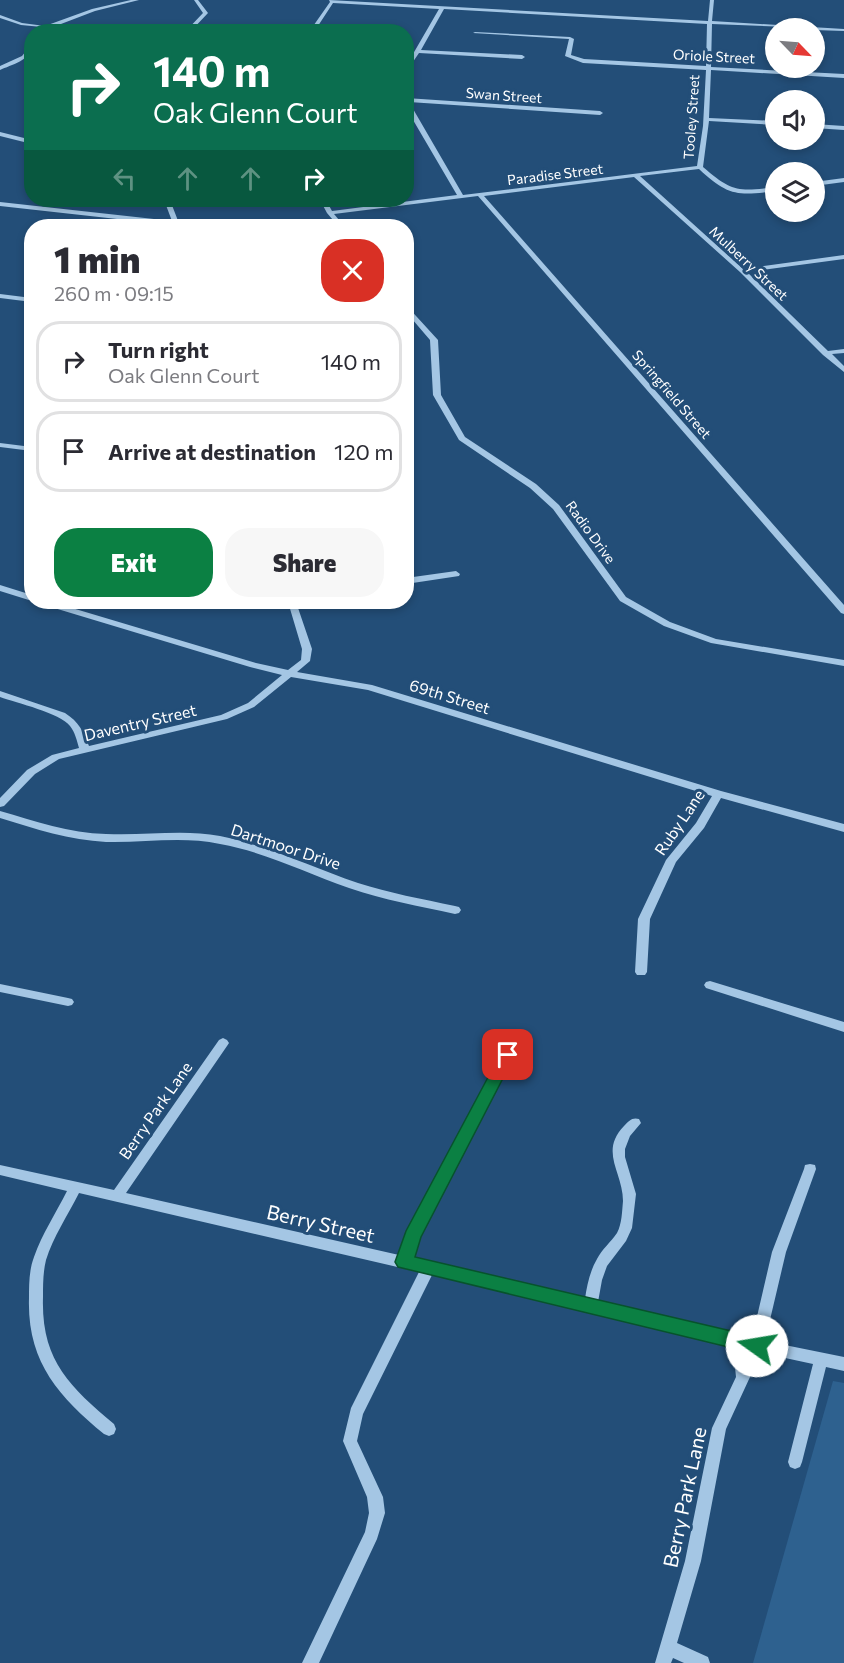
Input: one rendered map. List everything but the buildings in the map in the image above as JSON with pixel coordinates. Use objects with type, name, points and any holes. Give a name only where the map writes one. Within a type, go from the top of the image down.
[{"type":"street","points":[[50,24],[109,5],[137,0]]},
{"type":"street","points":[[195,24],[206,13],[196,0]]},
{"type":"street","points":[[709,23],[712,0]]},
{"type":"street","points":[[316,24],[331,1],[765,26]]},
{"type":"street","points":[[414,56],[442,9]]},
{"type":"street","points":[[0,16],[24,24]]},
{"type":"street","name":"Tooley Street","points":[[700,167],[706,119],[709,23]]},
{"type":"street","points":[[825,29],[844,30]]},
{"type":"street","name":"Oriole Street","points":[[475,33],[570,38],[568,56],[583,61],[844,76]]},
{"type":"street","points":[[417,51],[522,57]]},
{"type":"street","points":[[0,68],[24,57]]},
{"type":"street","name":"Swan Street","points":[[414,101],[600,113]]},
{"type":"street","points":[[414,115],[461,197]]},
{"type":"street","points":[[706,119],[765,122]]},
{"type":"street","points":[[825,127],[844,128]]},
{"type":"street","points":[[0,134],[24,140]]},
{"type":"street","points":[[700,167],[724,189],[735,193],[765,190]]},
{"type":"street","name":"Paradise Street","points":[[414,203],[700,167]]},
{"type":"street","name":"Mulberry Street","points":[[636,176],[742,271],[844,370]]},
{"type":"street","points":[[825,183],[844,180]]},
{"type":"street","name":"Springfield Street","points":[[480,195],[844,611]]},
{"type":"street","points":[[0,204],[24,207]]},
{"type":"street","points":[[25,207],[126,219]]},
{"type":"street","points":[[327,207],[335,219]]},
{"type":"street","name":"Paradise Street","points":[[330,213],[379,207]]},
{"type":"street","points":[[742,271],[844,257]]},
{"type":"street","points":[[0,296],[24,299]]},
{"type":"street","name":"Radio Drive","points":[[414,316],[434,340],[437,395],[462,438],[533,486],[556,507],[623,599],[667,624],[714,641],[844,663]]},
{"type":"street","points":[[826,353],[844,351]]},
{"type":"street","points":[[0,445],[24,448]]},
{"type":"street","points":[[414,580],[456,574]]},
{"type":"street","points":[[0,588],[24,596]]},
{"type":"street","name":"69th Street","points":[[67,609],[253,665],[369,687],[718,794],[844,828]]},
{"type":"street","points":[[291,674],[305,661],[307,650],[294,609]]},
{"type":"street","name":"Daventry Street","points":[[0,804],[39,766],[65,754],[234,714],[251,705],[271,687],[291,674]]},
{"type":"street","points":[[0,694],[62,715],[77,728],[85,750]]},
{"type":"street","name":"Ruby Lane","points":[[641,972],[644,919],[671,860],[700,825],[718,794]]},
{"type":"street","name":"Dartmoor Drive","points":[[0,814],[52,831],[87,837],[123,839],[174,836],[218,840],[244,846],[373,891],[455,910]]},
{"type":"street","points":[[710,985],[844,1027]]},
{"type":"street","points":[[0,988],[68,1002]]},
{"type":"street","name":"Berry Park Lane","points":[[117,1196],[223,1043]]},
{"type":"street","points":[[404,1262],[412,1236],[508,1055]]},
{"type":"street","points":[[591,1306],[593,1287],[604,1258],[619,1243],[627,1225],[629,1194],[619,1160],[618,1144],[623,1134],[635,1123]]},
{"type":"street","points":[[757,1346],[779,1252],[810,1169]]},
{"type":"street","name":"Berry Street","points":[[0,1170],[404,1262],[757,1346],[844,1364]]},
{"type":"street","points":[[75,1188],[39,1260],[35,1320],[41,1346],[55,1378],[81,1407],[109,1429]]},
{"type":"street","points":[[310,1663],[372,1534],[377,1513],[375,1497],[350,1441],[356,1413],[428,1268]]},
{"type":"street","name":"Berry Park Lane","points":[[663,1663],[693,1561],[719,1428],[743,1377],[740,1342]]},
{"type":"street","points":[[795,1462],[821,1359]]},
{"type":"street","points":[[668,1647],[702,1663]]},
{"type":"shaded area","points":[[833,1381],[844,1383],[844,1663],[753,1663]]},
{"type":"route","points":[[508,1055],[412,1236],[404,1262],[757,1346]]}]
